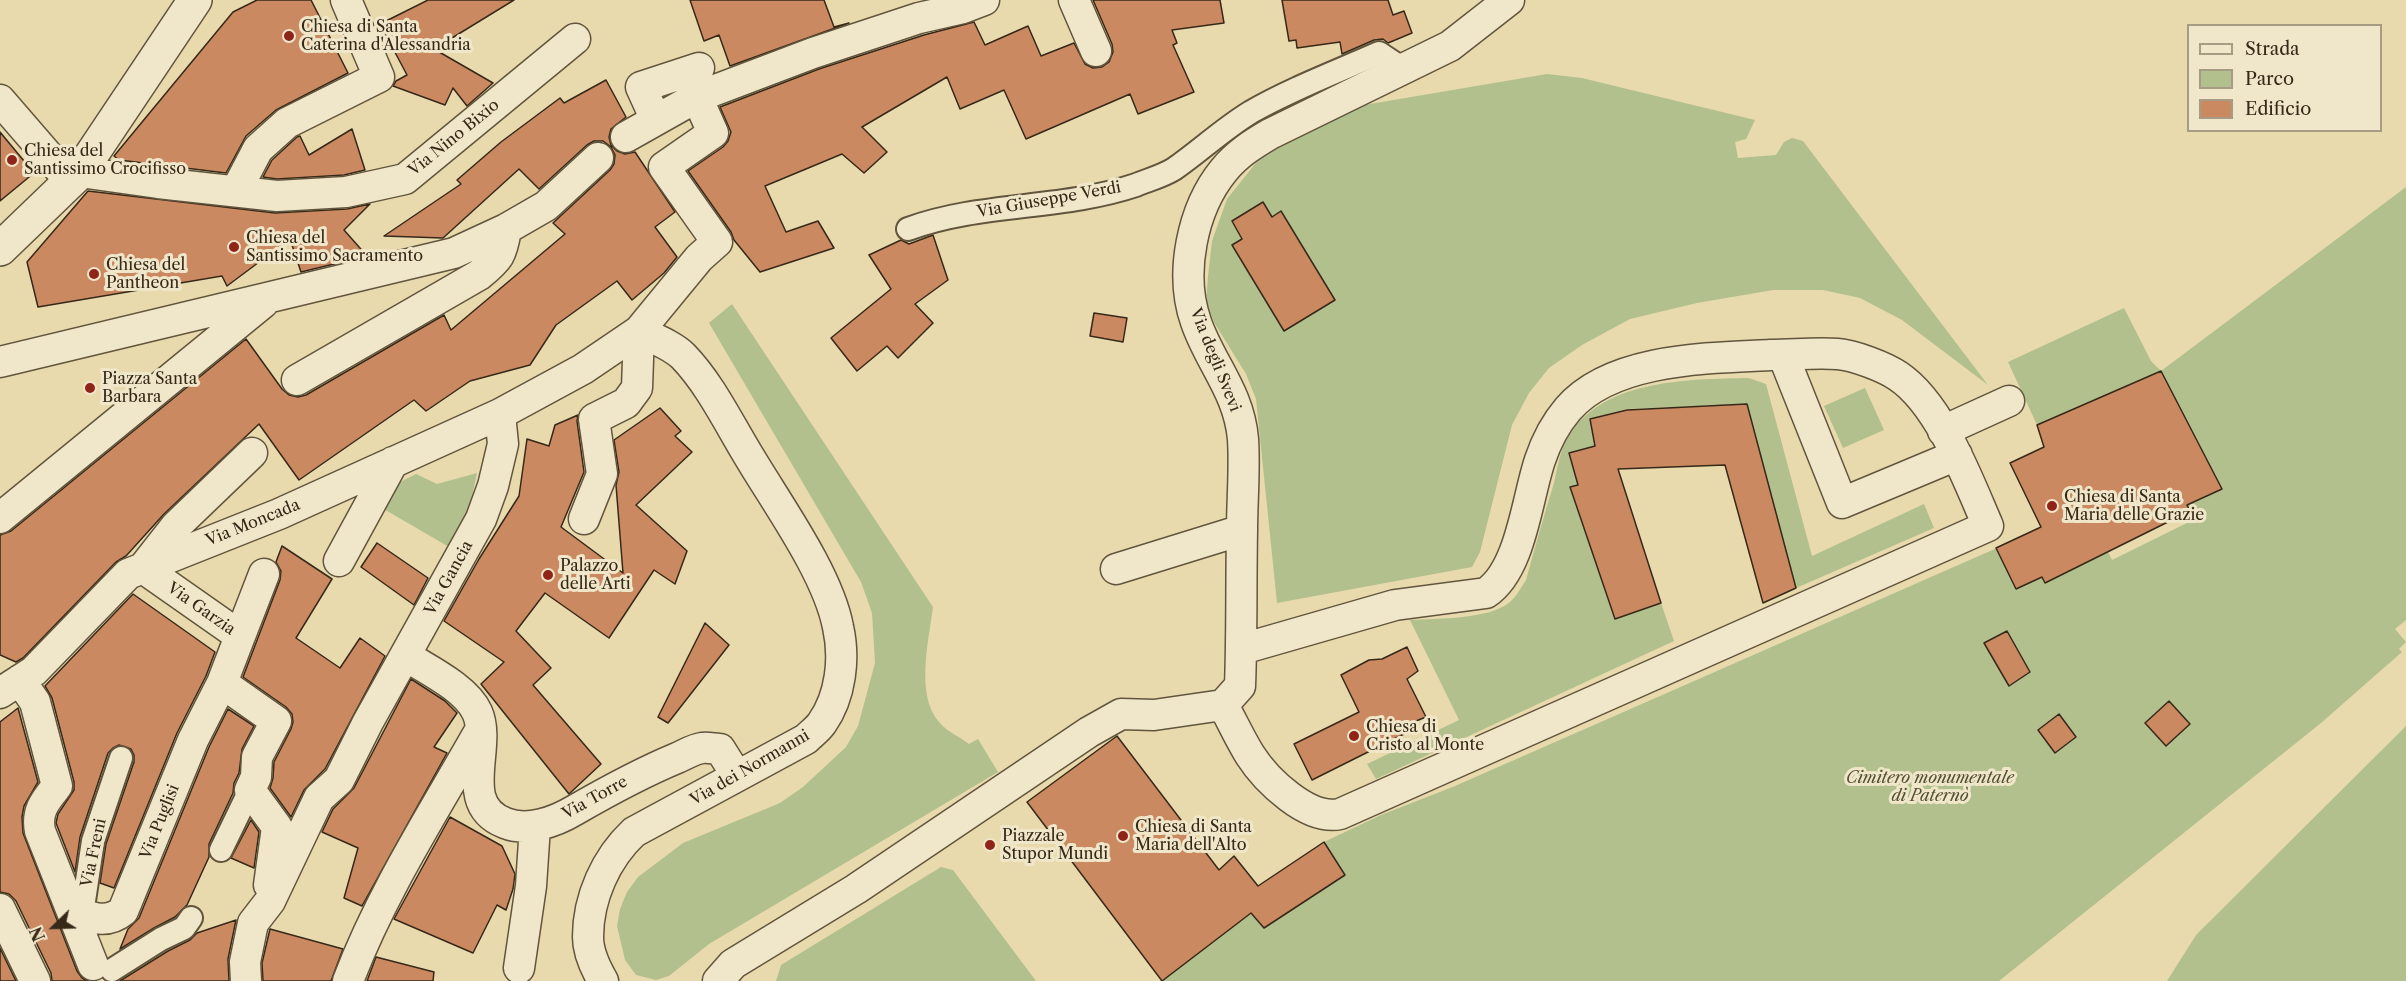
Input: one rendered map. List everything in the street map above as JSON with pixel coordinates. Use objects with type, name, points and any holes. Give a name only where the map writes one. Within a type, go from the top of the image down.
[{"type":"street","points":[[5,245],[77,180],[195,0]]},
{"type":"street","points":[[236,192],[258,149],[287,123],[379,77],[346,0]]},
{"type":"street","points":[[626,137],[698,97],[813,53],[984,0]]},
{"type":"street","points":[[1074,0],[1096,51]]},
{"type":"street","name":"Via degli Svevi","points":[[1223,705],[1240,686],[1243,439],[1229,385],[1205,344],[1195,321],[1189,271],[1200,213],[1209,192],[1224,169],[1246,148],[1450,46],[1509,0]]},
{"type":"street","name":"Via Nino Bixio","points":[[77,180],[158,183],[277,196],[346,192],[405,179],[575,39]]},
{"type":"street","name":"Via Giuseppe Verdi","points":[[908,229],[955,216],[1078,199],[1132,186],[1172,170],[1225,129],[1252,112],[1379,53],[1403,69]]},
{"type":"street","points":[[657,120],[640,87],[699,68]]},
{"type":"street","points":[[500,414],[583,369],[639,331],[699,258],[717,242],[664,167],[713,133],[698,97]]},
{"type":"street","points":[[0,100],[77,180]]},
{"type":"street","points":[[0,362],[454,253],[506,229],[546,206],[598,158]]},
{"type":"street","points":[[297,380],[479,275],[494,263],[503,249],[506,229]]},
{"type":"street","points":[[0,518],[270,297]]},
{"type":"street","points":[[584,519],[602,474],[594,419],[626,403],[637,388],[639,331]]},
{"type":"street","name":"Via dei Normanni","points":[[603,981],[591,954],[588,937],[593,904],[603,872],[618,846],[634,832],[806,740],[822,723],[834,698],[840,672],[841,648],[838,626],[831,600],[809,556],[704,381],[681,354],[639,331]]},
{"type":"street","points":[[718,981],[733,964],[856,889],[1089,732],[1121,714],[1154,715],[1223,705],[1251,756],[1280,789],[1293,800],[1329,817],[1988,526],[1950,443],[1929,407],[1899,376],[1840,354],[1692,359],[1637,369],[1596,387],[1569,408],[1552,433],[1540,459],[1513,557],[1499,580],[1486,593],[1395,605],[1242,649]]},
{"type":"street","points":[[1783,355],[1842,503],[1950,443],[2009,401]]},
{"type":"street","name":"Via Moncada","points":[[18,682],[125,578],[143,568],[279,514],[500,414]]},
{"type":"street","name":"Via Gancia","points":[[246,981],[245,962],[253,923],[270,901],[318,798],[339,780],[368,722],[481,519],[493,486],[503,444],[500,414]]},
{"type":"street","points":[[143,568],[176,526],[252,453]]},
{"type":"street","points":[[339,561],[393,462]]},
{"type":"street","points":[[1116,569],[1242,530]]},
{"type":"street","name":"Via Garzia","points":[[143,568],[240,636],[222,683]]},
{"type":"street","points":[[240,636],[264,574]]},
{"type":"street","name":"Via Torre","points":[[406,656],[465,694],[477,712],[481,729],[478,791],[484,809],[497,820],[512,826],[535,826],[563,817],[628,779],[702,748],[720,749],[737,776]]},
{"type":"street","points":[[18,682],[35,702],[57,786],[42,806],[37,819],[105,950],[102,968]]},
{"type":"street","points":[[220,850],[256,777],[257,756],[276,722],[222,683]]},
{"type":"street","name":"Via Puglisi","points":[[86,915],[114,919],[123,911],[193,740],[222,683]]},
{"type":"street","points":[[348,981],[362,944],[389,890],[481,729]]},
{"type":"street","name":"Via Freni","points":[[86,915],[93,841],[121,758]]},
{"type":"street","points":[[250,789],[277,827],[268,876],[270,901]]},
{"type":"street","points":[[519,968],[531,886],[535,826]]},
{"type":"street","points":[[0,909],[35,981]]},
{"type":"street","points":[[102,968],[184,928],[191,918]]},
{"type":"green space","points":[[1547,74],[1582,78],[1755,120],[1746,139],[1735,142],[1738,158],[1776,155],[1784,142],[1792,138],[1803,141],[1988,385],[1902,320],[1860,298],[1823,290],[1773,290],[1697,303],[1630,319],[1582,345],[1549,368],[1529,393],[1512,425],[1480,552],[1472,567],[1277,603],[1256,399],[1246,374],[1215,324],[1206,303],[1212,241],[1227,199],[1259,159],[1358,106]]},
{"type":"green space","name":"Cimitero monumentale di Paternò","points":[[2406,187],[2406,620],[2395,629],[2406,642],[2399,649],[2402,652],[2321,723],[1999,981],[1162,981],[1251,913],[1264,928],[1345,875],[1324,842],[1381,815],[1455,786],[1997,548],[2042,577],[2045,583],[2108,552],[2112,560],[2193,520],[2142,415],[2044,447],[2037,425],[2008,362],[2124,308],[2151,361],[2161,371]]},
{"type":"green space","points":[[732,304],[933,607],[926,666],[927,697],[932,711],[942,725],[969,744],[978,739],[998,772],[709,944],[669,976],[656,980],[636,975],[625,960],[617,926],[620,909],[627,892],[638,877],[683,843],[780,803],[803,787],[846,747],[858,726],[875,663],[872,613],[861,582],[709,323]]},
{"type":"green space","points":[[1749,378],[1766,384],[1812,556],[1924,504],[1934,528],[1796,588],[1747,404],[1627,409],[1590,419],[1595,446],[1569,453],[1578,485],[1570,487],[1615,619],[1661,603],[1674,641],[1376,779],[1367,764],[1459,720],[1410,620],[1476,615],[1501,608],[1515,597],[1526,580],[1563,448],[1579,422],[1598,406],[1646,387],[1672,382]]},
{"type":"green space","points":[[1865,388],[1884,430],[1843,448],[1824,406]]},
{"type":"green space","points":[[477,473],[470,506],[449,547],[382,508],[392,486],[416,474],[437,484]]},
{"type":"green space","points":[[2406,726],[2406,981],[2167,981],[2196,935]]},
{"type":"green space","points":[[941,867],[953,870],[1036,981],[776,981],[781,965]]},
{"type":"building","points":[[257,0],[311,0],[348,73],[276,110],[246,136],[226,173],[119,160],[114,156],[233,12]]},
{"type":"building","points":[[428,0],[514,0],[434,49],[493,83],[467,106],[453,88],[445,105],[393,86],[396,81],[407,75],[380,24]]},
{"type":"building","points":[[690,0],[824,0],[834,27],[849,23],[730,66],[719,35],[704,41]]},
{"type":"building","points":[[1093,0],[1220,0],[1224,23],[1172,30],[1177,43],[1173,45],[1194,92],[1138,114],[1130,94],[1026,139],[1004,90],[960,109],[947,77],[862,127],[887,152],[864,173],[842,154],[765,186],[786,232],[818,221],[834,248],[760,272],[734,240],[731,232],[688,171],[728,141],[731,132],[720,107],[819,69],[924,35],[974,22],[985,45],[1028,26],[1041,56],[1074,43],[1085,64],[1093,68],[1102,67],[1109,62],[1113,52],[1112,44]]},
{"type":"building","points":[[1282,0],[1388,0],[1393,15],[1404,11],[1412,33],[1388,43],[1383,39],[1374,40],[1342,54],[1340,42],[1297,48],[1296,40],[1289,41]]},
{"type":"building","points":[[606,80],[626,117],[611,129],[609,137],[611,145],[617,151],[625,154],[635,152],[675,212],[655,227],[677,257],[664,273],[632,300],[617,281],[556,325],[530,365],[470,381],[426,411],[414,400],[299,480],[259,424],[164,514],[126,556],[116,562],[23,658],[16,662],[0,655],[0,535],[11,531],[246,339],[282,389],[289,395],[298,397],[306,395],[444,315],[451,330],[565,234],[553,223],[610,170],[614,164],[615,155],[611,147],[603,141],[594,141],[587,145],[539,189],[519,169],[443,238],[384,236],[461,184],[457,180],[501,142],[560,98],[564,103]]},
{"type":"building","points":[[352,129],[365,170],[344,175],[277,179],[263,177],[272,160],[297,137],[300,136],[309,155]]},
{"type":"building","name":"Chiesa del Santissimo Crocifisso","points":[[0,132],[34,173],[0,201]]},
{"type":"building","points":[[88,191],[275,213],[347,209],[370,204],[344,230],[367,256],[301,272],[290,239],[227,286],[222,276],[38,307],[27,262]]},
{"type":"building","points":[[1263,202],[1272,217],[1281,211],[1335,300],[1284,331],[1232,245],[1242,239],[1232,221]]},
{"type":"building","points":[[933,235],[948,280],[915,304],[933,323],[898,358],[887,346],[857,371],[831,338],[891,289],[869,255],[901,240],[909,244]]},
{"type":"building","points":[[1094,313],[1127,318],[1123,342],[1090,336]]},
{"type":"building","points":[[2161,371],[2222,489],[2187,505],[2190,511],[2045,583],[2042,577],[2016,589],[1996,548],[2041,527],[2010,463],[2044,447],[2037,425]]},
{"type":"building","points":[[1747,404],[1796,588],[1763,603],[1725,465],[1618,469],[1661,603],[1615,619],[1570,487],[1578,485],[1569,453],[1595,446],[1590,419],[1627,410]]},
{"type":"building","points":[[660,408],[681,431],[675,436],[692,452],[636,505],[687,551],[675,584],[654,570],[609,638],[545,593],[516,631],[551,668],[533,685],[601,764],[569,794],[481,684],[504,662],[444,621],[479,559],[519,496],[527,439],[549,446],[555,425],[578,415],[584,472],[561,527],[623,573],[616,485],[619,472],[614,440]]},
{"type":"building","points":[[377,543],[428,578],[414,605],[361,567]]},
{"type":"building","points":[[282,546],[332,579],[296,638],[340,668],[360,638],[385,656],[325,769],[304,790],[291,817],[270,788],[274,762],[291,729],[292,714],[286,707],[243,677],[280,580],[281,571],[276,562]]},
{"type":"building","points":[[133,594],[215,652],[206,676],[177,733],[114,888],[100,883],[106,844],[134,762],[134,755],[131,749],[119,745],[108,753],[80,837],[75,872],[56,823],[58,814],[74,790],[74,782],[52,698],[45,686]]},
{"type":"building","points":[[705,623],[729,645],[668,723],[658,717]]},
{"type":"building","points":[[2007,631],[2030,672],[2009,686],[1984,643]]},
{"type":"building","name":"Chiesa di Cristo al Monte","points":[[1407,647],[1418,671],[1407,679],[1426,717],[1411,723],[1414,729],[1312,780],[1294,744],[1359,712],[1341,675],[1369,660],[1382,659]]},
{"type":"building","points":[[411,679],[445,701],[457,713],[434,747],[447,753],[362,906],[344,898],[358,848],[322,832],[333,809],[354,788]]},
{"type":"building","points":[[2169,701],[2190,724],[2166,746],[2145,723]]},
{"type":"building","points":[[18,708],[38,782],[24,806],[23,833],[77,971],[82,978],[88,981],[52,981],[51,973],[16,901],[9,894],[0,892],[0,722]]},
{"type":"building","points":[[228,709],[254,726],[242,749],[239,773],[234,783],[233,793],[209,844],[209,857],[187,905],[175,917],[120,949],[128,929],[139,918],[209,747]]},
{"type":"building","points":[[2059,714],[2076,737],[2055,753],[2038,730]]},
{"type":"building","name":"Chiesa di Santa Maria dell'Alto","points":[[1117,736],[1219,870],[1234,856],[1258,886],[1324,842],[1345,875],[1264,928],[1251,913],[1162,981],[1027,802]]},
{"type":"building","points":[[450,817],[502,846],[515,874],[506,910],[497,905],[473,953],[394,919]]},
{"type":"building","points":[[251,820],[259,832],[254,868],[231,858]]},
{"type":"building","points":[[236,920],[228,959],[229,981],[120,981],[190,940],[197,933]]},
{"type":"building","points":[[270,929],[343,949],[331,981],[263,981],[262,963]]},
{"type":"building","points":[[0,948],[16,981],[0,981]]},
{"type":"building","points":[[376,957],[434,972],[433,981],[367,981]]},
{"type":"place","name":"Chiesa di Santa Caterina d'Alessandria","points":[[289,36]]},
{"type":"place","name":"Chiesa del Santissimo Crocifisso","points":[[12,160]]},
{"type":"place","name":"Chiesa del Santissimo Sacramento","points":[[234,247]]},
{"type":"place","name":"Chiesa del Pantheon","points":[[94,274]]},
{"type":"place","name":"Piazza Santa Barbara","points":[[90,388]]},
{"type":"place","name":"Chiesa di Santa Maria delle Grazie","points":[[2052,506]]},
{"type":"place","name":"Palazzo delle Arti","points":[[548,575]]},
{"type":"place","name":"Chiesa di Cristo al Monte","points":[[1354,736]]},
{"type":"place","name":"Chiesa di Santa Maria dell'Alto","points":[[1123,836]]},
{"type":"place","name":"Piazzale Stupor Mundi","points":[[990,845]]}]
